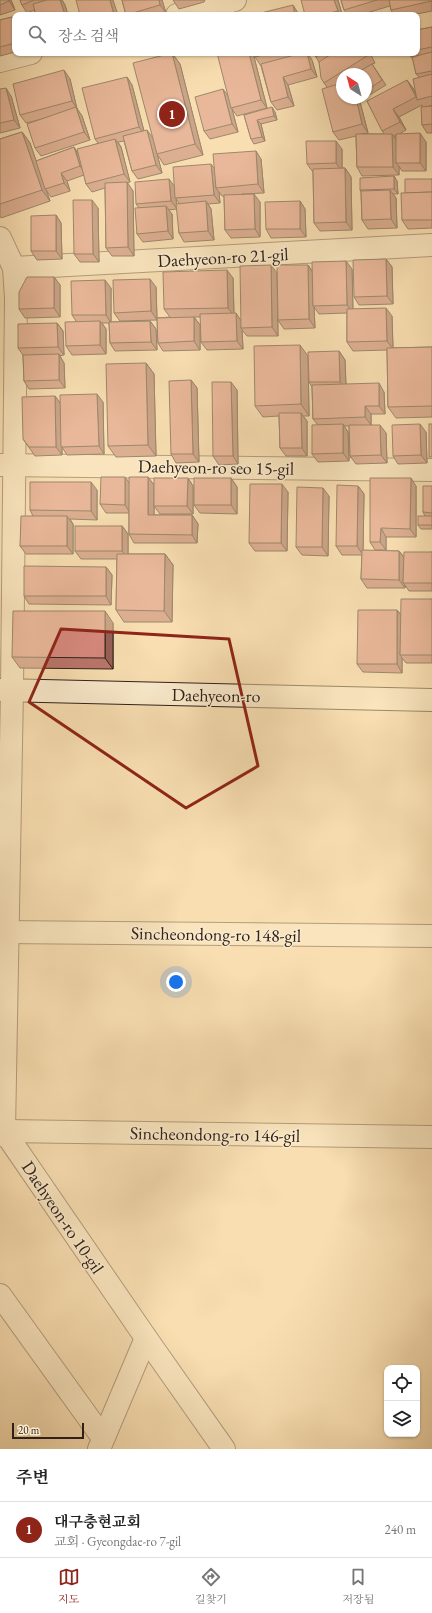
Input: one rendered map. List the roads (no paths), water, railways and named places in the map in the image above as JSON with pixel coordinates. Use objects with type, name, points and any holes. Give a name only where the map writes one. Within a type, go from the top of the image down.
[{"type":"street","points":[[189,12],[235,0]]},
{"type":"street","points":[[0,61],[19,56]]},
{"type":"street","points":[[0,238],[14,268],[8,298],[2,1133]]},
{"type":"street","name":"Daehyeon-ro 21-gil","points":[[14,268],[432,245]]},
{"type":"street","name":"Daehyeon-ro seo 15-gil","points":[[7,465],[432,470]]},
{"type":"street","name":"Daehyeon-ro","points":[[6,690],[432,700]]},
{"type":"street","name":"Sincheondong-ro 148-gil","points":[[4,932],[432,936]]},
{"type":"street","name":"Sincheondong-ro 146-gil","points":[[2,1133],[432,1137]]},
{"type":"street","name":"Daehyeon-ro 10-gil","points":[[2,1133],[224,1449]]},
{"type":"street","points":[[0,1295],[101,1443]]},
{"type":"street","points":[[101,1443],[146,1338]]},
{"type":"place","name":"대구충현교회","points":[[172,114]]}]
